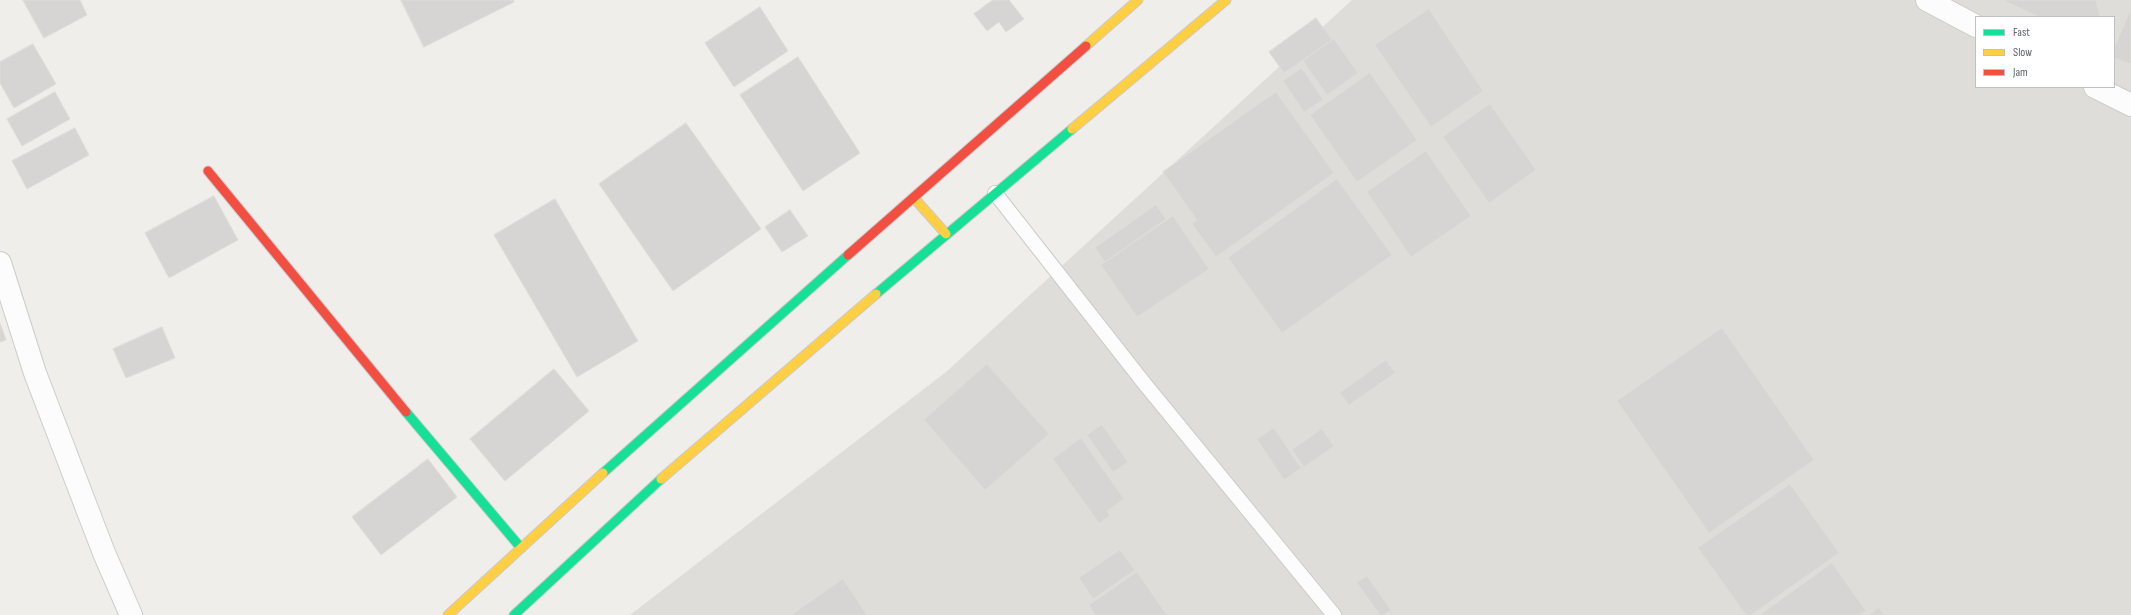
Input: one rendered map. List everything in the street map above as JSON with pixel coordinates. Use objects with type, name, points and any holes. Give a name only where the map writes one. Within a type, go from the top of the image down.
[{"type":"main road","points":[[448,615],[651,429],[1138,0]]},
{"type":"main road","points":[[514,615],[685,458],[946,234],[1226,0]]},
{"type":"main road","points":[[208,171],[456,473],[521,548]]},
{"type":"main road","points":[[914,198],[946,234]]},
{"type":"street","points":[[1927,0],[1975,25]]},
{"type":"street","points":[[2097,88],[2131,106]]},
{"type":"street","points":[[0,262],[35,373],[104,553],[131,615]]},
{"type":"lane","points":[[995,193],[1144,383],[1334,615]]},
{"type":"shaded area","points":[[1352,0],[2131,0],[2131,615],[630,615],[946,372]]},
{"type":"building","points":[[23,0],[80,0],[87,15],[44,38]]},
{"type":"building","points":[[401,0],[513,0],[514,2],[424,47]]},
{"type":"building","points":[[993,0],[1009,0],[1024,19],[1006,32],[999,22],[987,31],[974,14]]},
{"type":"building","points":[[2003,0],[2096,0],[2100,16],[2037,16]]},
{"type":"building","points":[[760,7],[788,51],[734,87],[705,43]]},
{"type":"building","points":[[2131,8],[2131,64],[2115,58],[2115,47]]},
{"type":"building","points":[[1429,9],[1483,91],[1431,127],[1375,45]]},
{"type":"building","points":[[1316,18],[1332,40],[1284,73],[1269,52]]},
{"type":"building","points":[[1334,39],[1358,73],[1327,95],[1303,61]]},
{"type":"building","points":[[33,44],[56,84],[14,108],[0,83],[0,62]]},
{"type":"building","points":[[798,57],[860,153],[803,191],[740,95]]},
{"type":"building","points":[[1302,68],[1323,100],[1304,112],[1283,81]]},
{"type":"building","points":[[1370,73],[1417,140],[1357,182],[1310,115]]},
{"type":"building","points":[[55,92],[70,119],[22,146],[7,119]]},
{"type":"building","points":[[1276,92],[1334,173],[1216,257],[1192,224],[1197,220],[1163,172]]},
{"type":"building","points":[[1490,104],[1536,170],[1489,203],[1443,137]]},
{"type":"building","points":[[686,123],[761,229],[673,291],[599,184]]},
{"type":"building","points":[[75,128],[89,155],[27,189],[12,161]]},
{"type":"building","points":[[1426,151],[1471,216],[1411,257],[1367,192]]},
{"type":"building","points":[[1337,179],[1392,255],[1282,333],[1228,258]]},
{"type":"building","points":[[214,196],[238,240],[169,278],[145,233]]},
{"type":"building","points":[[555,199],[638,341],[577,377],[494,235]]},
{"type":"building","points":[[1156,205],[1166,219],[1105,262],[1095,248]]},
{"type":"building","points":[[790,210],[808,236],[782,252],[765,227]]},
{"type":"building","points":[[1173,216],[1209,269],[1137,317],[1101,265]]},
{"type":"building","points":[[0,323],[6,340],[0,342]]},
{"type":"building","points":[[162,327],[175,358],[126,378],[113,349]]},
{"type":"building","points":[[1722,328],[1814,460],[1709,533],[1617,401]]},
{"type":"building","points":[[1386,360],[1395,373],[1349,405],[1340,393]]},
{"type":"building","points":[[987,364],[1049,434],[985,490],[924,420]]},
{"type":"building","points":[[554,369],[589,411],[505,481],[470,439]]},
{"type":"building","points":[[1102,425],[1128,462],[1113,472],[1087,435]]},
{"type":"building","points":[[1274,428],[1301,468],[1284,480],[1257,439]]},
{"type":"building","points":[[1322,429],[1334,446],[1304,467],[1292,450]]},
{"type":"building","points":[[1081,438],[1124,499],[1107,511],[1110,516],[1099,523],[1053,459]]},
{"type":"building","points":[[428,459],[457,497],[381,555],[352,517]]},
{"type":"building","points":[[1790,484],[1839,553],[1751,615],[1746,615],[1698,548]]},
{"type":"building","points":[[1120,550],[1135,570],[1093,599],[1079,578]]},
{"type":"building","points":[[1832,563],[1866,611],[1861,615],[1760,615]]},
{"type":"building","points":[[1137,572],[1167,615],[1095,615],[1089,605]]},
{"type":"building","points":[[1367,576],[1391,610],[1384,615],[1380,615],[1357,583]]},
{"type":"building","points":[[843,579],[867,615],[791,615]]},
{"type":"building","points":[[1879,608],[1884,615],[1869,615]]},
{"type":"traffic: fast","points":[[876,294],[1072,129]]},
{"type":"traffic: fast","points":[[603,473],[848,255]]},
{"type":"traffic: fast","points":[[406,412],[521,548]]},
{"type":"traffic: fast","points":[[514,615],[661,479]]},
{"type":"traffic: slow","points":[[1086,46],[1138,0]]},
{"type":"traffic: slow","points":[[1072,129],[1226,0]]},
{"type":"traffic: slow","points":[[914,198],[946,234]]},
{"type":"traffic: slow","points":[[661,479],[876,294]]},
{"type":"traffic: slow","points":[[448,615],[603,473]]},
{"type":"traffic: jam","points":[[848,255],[1086,46]]},
{"type":"traffic: jam","points":[[208,171],[406,412]]}]
